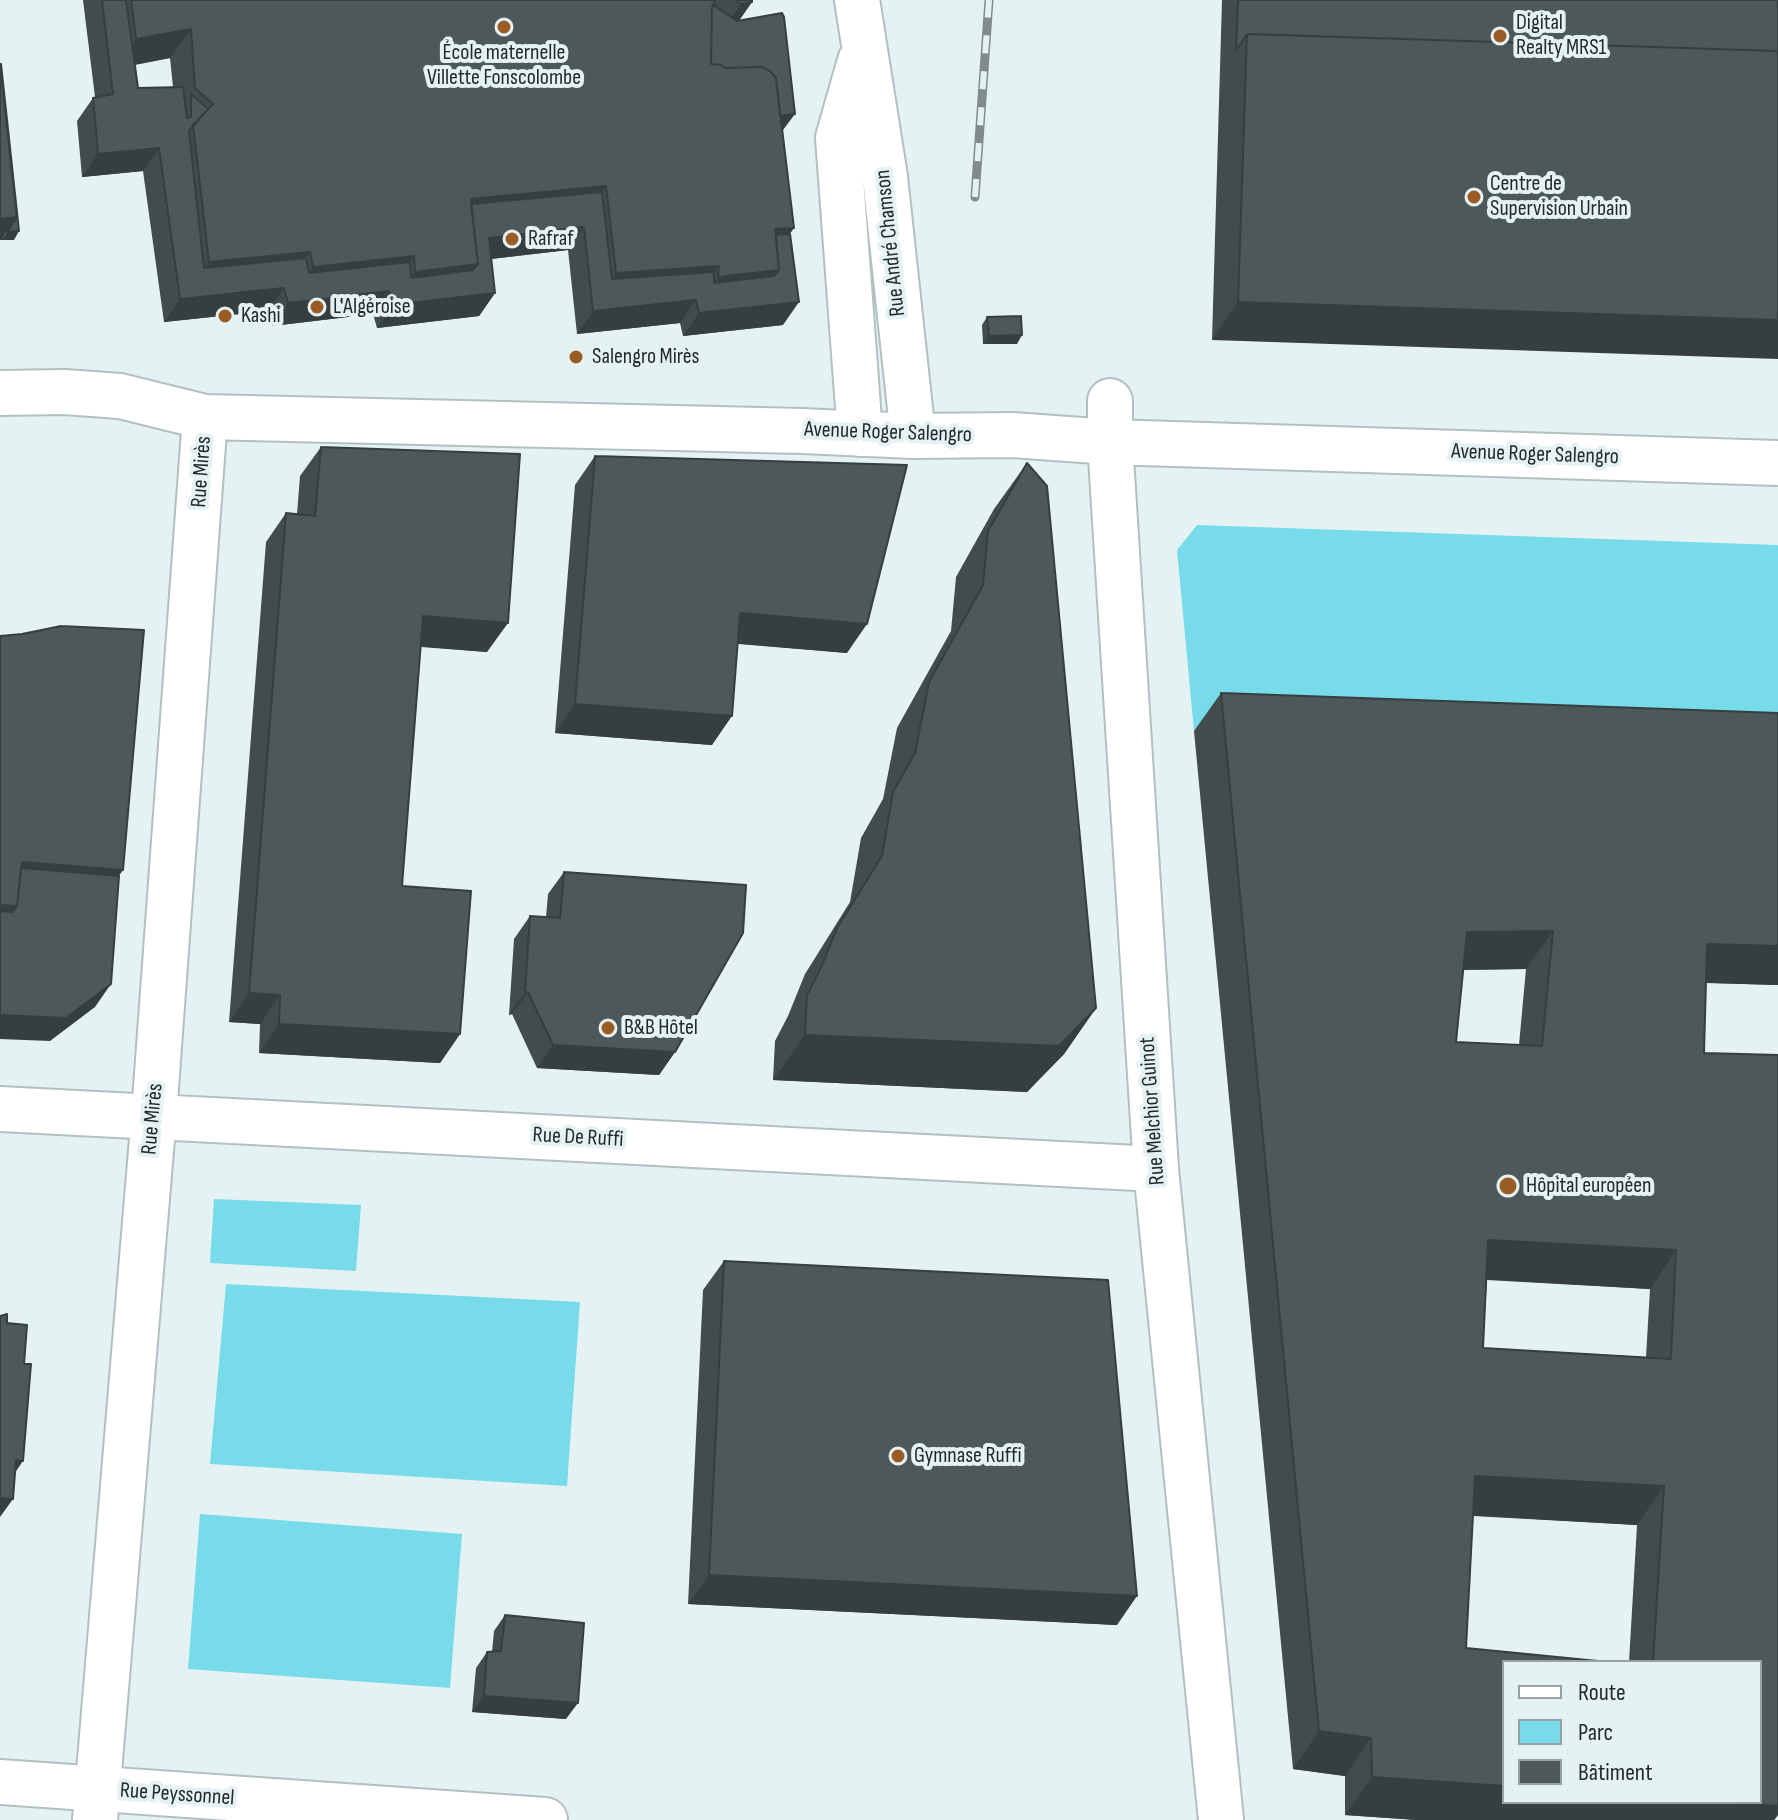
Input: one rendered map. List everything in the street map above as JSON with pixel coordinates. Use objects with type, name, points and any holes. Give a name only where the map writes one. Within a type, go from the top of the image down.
[{"type":"street","name":"Rue André Chamson","points":[[857,0],[885,177],[913,436]]},
{"type":"street","name":"Rue André Chamson","points":[[860,434],[838,138],[863,52]]},
{"type":"street","name":"Avenue Roger Salengro","points":[[0,393],[65,392],[120,396],[205,417],[913,436],[1012,435],[1110,422],[1778,463]]},
{"type":"street","name":"Rue Mirès","points":[[97,1805],[154,1115],[205,417]]},
{"type":"street","name":"Rue Melchior Guinot","points":[[1110,422],[1156,1169],[1221,1820]]},
{"type":"street","name":"Rue De Ruffi","points":[[0,1109],[1156,1169]]},
{"type":"street","name":"Rue Peyssonnel","points":[[0,1782],[97,1805],[545,1820]]},
{"type":"green space","points":[[1197,525],[1778,545],[1778,752],[1194,731],[1177,550]]},
{"type":"green space","points":[[214,1199],[361,1205],[356,1271],[210,1263]]},
{"type":"green space","points":[[226,1284],[580,1302],[567,1486],[210,1464]]},
{"type":"green space","points":[[200,1514],[462,1534],[450,1688],[188,1669]]},
{"type":"building","points":[[102,0],[126,0],[138,88],[183,87],[187,118],[191,117],[191,94],[208,109],[189,131],[204,268],[306,258],[309,273],[410,262],[411,278],[473,270],[478,264],[471,204],[602,192],[612,279],[714,272],[714,283],[774,276],[779,270],[776,235],[790,234],[799,302],[699,313],[696,300],[593,311],[584,227],[489,238],[495,293],[393,305],[389,291],[288,303],[284,288],[180,299],[159,148],[98,154],[93,98],[113,94]]},
{"type":"building","points":[[131,0],[715,0],[712,8],[711,64],[725,68],[762,67],[776,78],[794,228],[775,229],[779,270],[718,277],[719,266],[616,273],[606,186],[471,199],[478,264],[415,272],[414,256],[313,267],[310,252],[209,262],[193,125],[213,104],[195,88],[191,29],[136,39]]},
{"type":"building","points":[[735,0],[752,0],[752,2],[741,4]]},
{"type":"building","points":[[1238,0],[1778,0],[1778,51],[1247,34],[1236,50]]},
{"type":"building","points":[[713,5],[737,21],[782,13],[795,114],[780,116],[776,78],[770,71],[762,67],[725,68],[711,64]]},
{"type":"building","points":[[1247,34],[1778,51],[1778,320],[1238,302]]},
{"type":"building","points":[[0,64],[17,217],[0,219]]},
{"type":"building","points":[[0,64],[19,231],[7,232],[17,217]]},
{"type":"building","points":[[1021,316],[1022,335],[989,336],[987,317]]},
{"type":"building","points":[[321,447],[520,454],[508,623],[423,616],[402,886],[471,891],[460,1034],[279,1024],[280,995],[249,993],[286,513],[315,516]]},
{"type":"building","points":[[595,456],[907,465],[867,624],[740,613],[732,716],[575,704]]},
{"type":"building","points":[[1027,463],[1047,486],[1096,1008],[1059,1046],[805,1035],[807,995],[837,928],[882,856],[893,792],[915,753],[929,682],[983,585],[988,531]]},
{"type":"building","points":[[61,626],[144,630],[123,870],[22,862],[17,906],[0,905],[0,636]]},
{"type":"building","name":"Hôpital européen","points":[[1221,693],[1778,713],[1778,946],[1707,944],[1704,1053],[1778,1055],[1778,1806],[1752,1804],[1762,1804],[1762,1660],[1653,1660],[1664,1486],[1475,1476],[1466,1648],[1588,1660],[1502,1660],[1502,1786],[1372,1777],[1371,1738],[1319,1731]],"holes":[[[1553,931],[1542,1046],[1456,1042],[1467,932]],[[1488,1240],[1676,1250],[1671,1359],[1483,1348]]]},
{"type":"building","points":[[21,868],[119,876],[111,984],[66,1018],[0,1015],[0,911],[13,912],[17,906]]},
{"type":"building","points":[[564,872],[746,885],[743,933],[675,1052],[553,1045],[528,992],[525,992],[530,916],[560,918]]},
{"type":"building","name":"Gymnase Ruffi","points":[[724,1261],[1108,1280],[1137,1596],[709,1575]]},
{"type":"building","points":[[7,1314],[7,1323],[27,1325],[24,1364],[31,1364],[23,1461],[16,1460],[13,1499],[0,1498],[0,1316]]},
{"type":"building","points":[[505,1615],[584,1623],[578,1703],[484,1696],[487,1652],[501,1651]]},
{"type":"railway","points":[[975,197],[989,0]]},
{"type":"place","name":"École maternelle Villette Fonscolombe","points":[[504,27]]},
{"type":"place","name":"Digital Realty MRS1","points":[[1500,36]]},
{"type":"place","name":"Centre de Supervision Urbain","points":[[1474,197]]},
{"type":"place","name":"Rafraf","points":[[512,239]]},
{"type":"place","name":"L'Algéroise","points":[[317,307]]},
{"type":"place","name":"Kashi","points":[[225,316]]},
{"type":"place","name":"Salengro Mirès","points":[[576,357]]},
{"type":"place","name":"B&B Hôtel","points":[[608,1028]]},
{"type":"place","name":"Hôpital européen","points":[[1508,1186]]},
{"type":"place","name":"Gymnase Ruffi","points":[[898,1456]]}]
